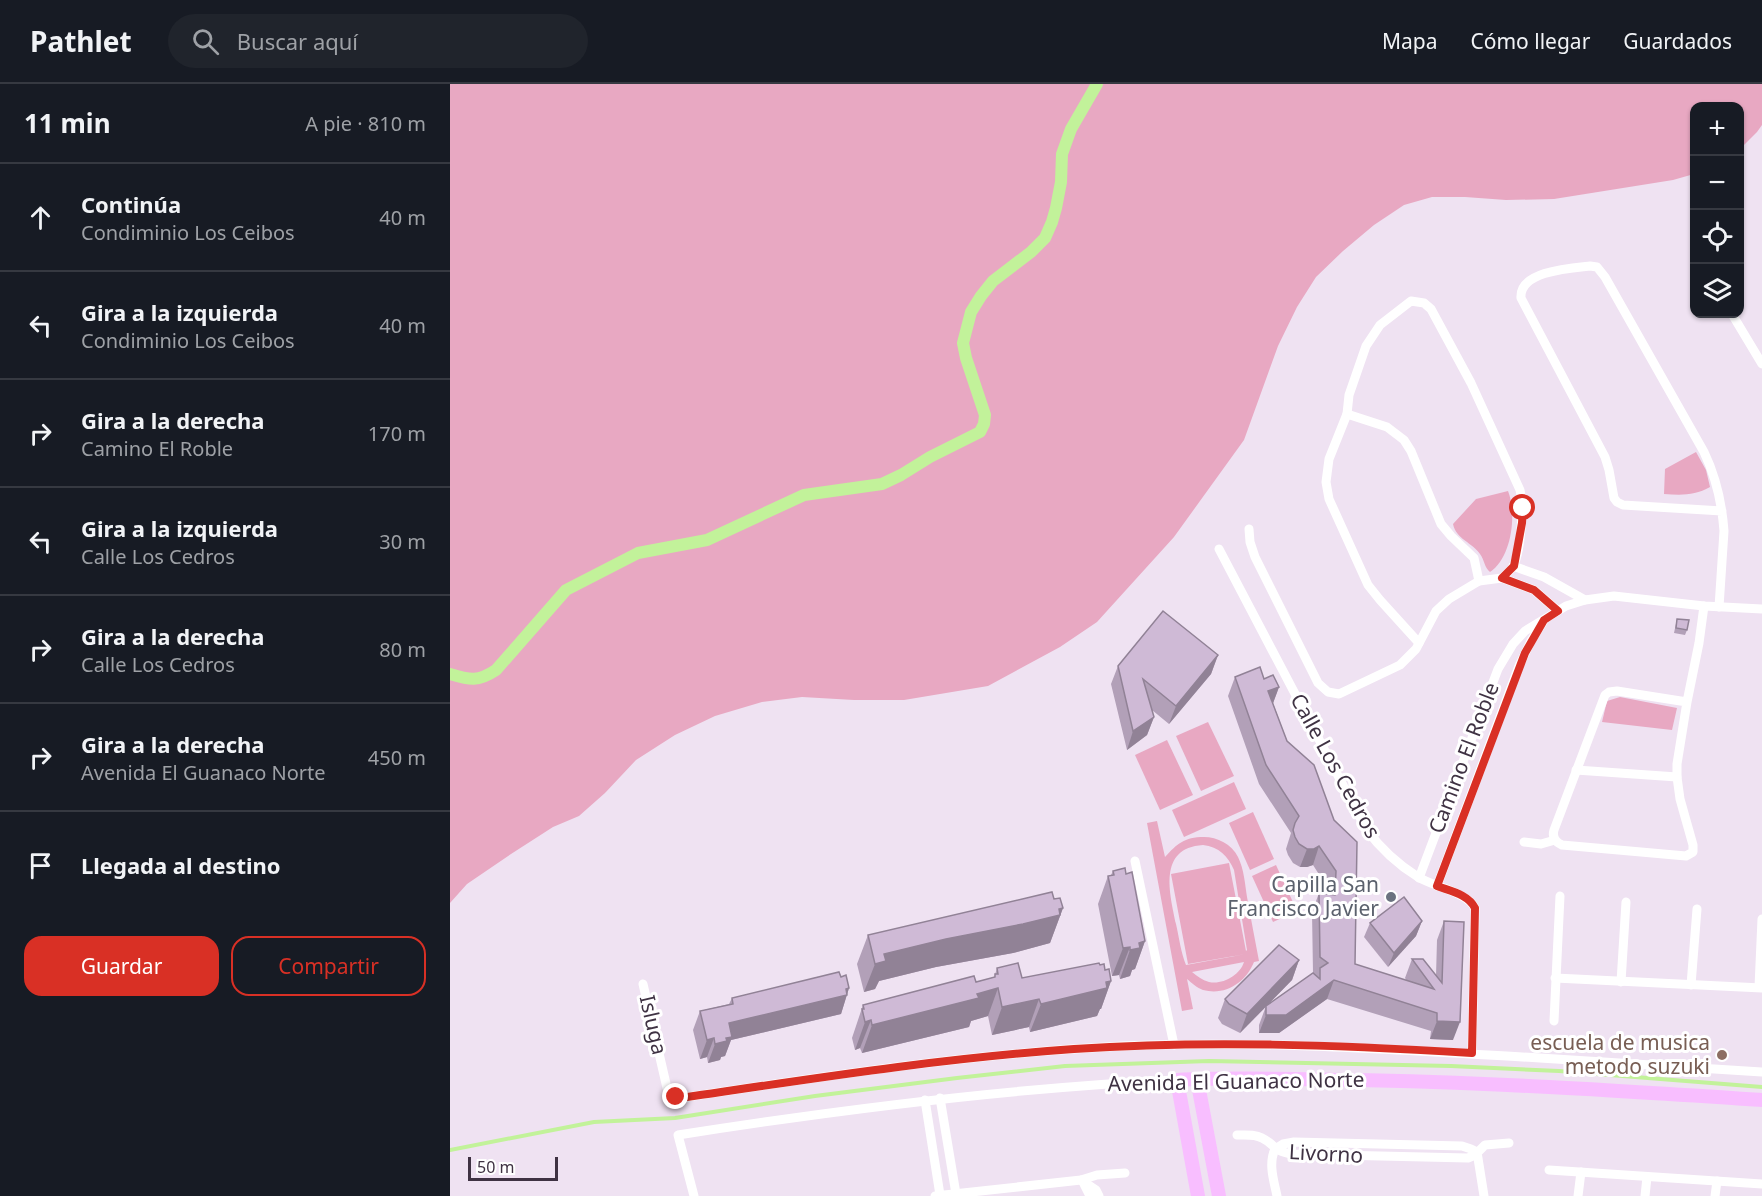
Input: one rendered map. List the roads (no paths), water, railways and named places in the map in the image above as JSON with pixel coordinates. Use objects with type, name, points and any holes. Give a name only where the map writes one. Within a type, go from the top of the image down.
[{"type":"street","points":[[1719,607],[1724,540],[1722,511],[1715,477],[1704,452],[1600,269],[1590,266],[1554,271],[1538,276],[1524,285],[1521,298],[1605,457],[1614,498],[1617,502],[1623,505],[1722,511]]},
{"type":"street","points":[[1419,643],[1368,585],[1329,499],[1326,482],[1327,467],[1347,414],[1349,395],[1366,346],[1380,325],[1408,303],[1415,301],[1424,303],[1431,309],[1471,383],[1520,490],[1522,523],[1514,566],[1502,578]]},
{"type":"street","points":[[1734,318],[1762,364]]},
{"type":"street","points":[[1347,414],[1387,427],[1404,440],[1411,451],[1441,524],[1474,558],[1479,581]]},
{"type":"street","points":[[1249,529],[1250,542],[1255,556],[1318,682],[1324,690],[1333,694],[1344,693],[1391,671],[1407,660],[1436,611],[1449,598],[1479,581],[1502,578],[1534,590],[1558,611]]},
{"type":"street","name":"Calle Los Cedros","points":[[1219,549],[1366,829],[1381,849],[1419,878],[1465,897],[1473,903],[1475,908],[1472,1053]]},
{"type":"street","points":[[1514,566],[1544,577],[1585,600]]},
{"type":"street","name":"Camino El Roble","points":[[1419,878],[1486,697],[1504,658],[1518,638],[1533,625],[1566,606],[1585,600],[1614,596],[1704,606],[1762,609]]},
{"type":"street","points":[[1687,702],[1617,691],[1609,692],[1603,699],[1554,830],[1555,840],[1562,845],[1689,855],[1692,852],[1693,845],[1680,799],[1677,777],[1679,751],[1704,606]]},
{"type":"street","name":"Camino El Roble","points":[[1437,886],[1520,666],[1531,641],[1544,620]]},
{"type":"street","points":[[1504,658],[1510,666],[1520,666]]},
{"type":"street","points":[[1576,770],[1677,777]]},
{"type":"street","points":[[1524,842],[1541,844],[1555,840]]},
{"type":"street","points":[[1135,861],[1174,1045]]},
{"type":"street","points":[[1554,1021],[1560,896]]},
{"type":"street","points":[[1621,982],[1626,902]]},
{"type":"street","points":[[1691,985],[1697,909]]},
{"type":"street","points":[[1555,978],[1760,988],[1762,919]]},
{"type":"street","name":"Isluga","points":[[643,984],[667,1088],[670,1095],[676,1097]]},
{"type":"street","name":"Avenida El Guanaco Norte","points":[[676,1097],[908,1065],[1072,1049],[1174,1045],[1347,1046],[1762,1072]]},
{"type":"street","name":"Avenida El Guanaco Norte","points":[[694,1196],[678,1135],[1001,1091],[1197,1079],[1261,1078],[1553,1086],[1762,1100]]},
{"type":"street","points":[[1197,1079],[1218,1191]]},
{"type":"street","points":[[1177,1080],[1197,1193]]},
{"type":"street","points":[[940,1098],[956,1194]]},
{"type":"street","points":[[925,1100],[938,1196],[996,1193],[1081,1180],[1098,1175],[1125,1173]]},
{"type":"street","name":"Livorno","points":[[1238,1135],[1258,1136],[1265,1139],[1275,1149],[1292,1154],[1378,1157],[1468,1158],[1487,1144],[1509,1143]]},
{"type":"street","name":"Livorno","points":[[1275,1149],[1283,1144],[1294,1142],[1462,1146],[1478,1152]]},
{"type":"street","name":"Livorno","points":[[1377,1144],[1378,1157]]},
{"type":"street","points":[[1275,1149],[1272,1155],[1272,1165],[1277,1196]]},
{"type":"street","points":[[1478,1152],[1485,1196]]},
{"type":"street","points":[[1549,1170],[1762,1184]]},
{"type":"street","points":[[1578,1196],[1581,1172]]},
{"type":"street","points":[[1645,1196],[1647,1177]]},
{"type":"street","points":[[1081,1180],[1090,1196]]},
{"type":"street","points":[[1081,1180],[1096,1190],[1099,1196]]},
{"type":"street","points":[[1715,1196],[1717,1181]]},
{"type":"street","points":[[1197,1193],[1206,1185],[1218,1191]]},
{"type":"waterway","points":[[450,674],[474,679],[484,677],[496,670],[566,590],[638,553],[707,540],[804,495],[882,484],[980,432],[985,415],[963,343],[971,312],[993,281],[1031,252],[1045,238],[1056,208],[1061,182],[1062,154],[1071,129],[1097,84]]},
{"type":"waterway","points":[[450,1150],[594,1122],[675,1118],[815,1096],[1065,1066],[1209,1061],[1451,1066],[1559,1071],[1762,1087]]},
{"type":"place","name":"Capilla San Francisco Javier","points":[[1391,897]]},
{"type":"place","name":"escuela de musica metodo suzuki","points":[[1722,1055]]}]
